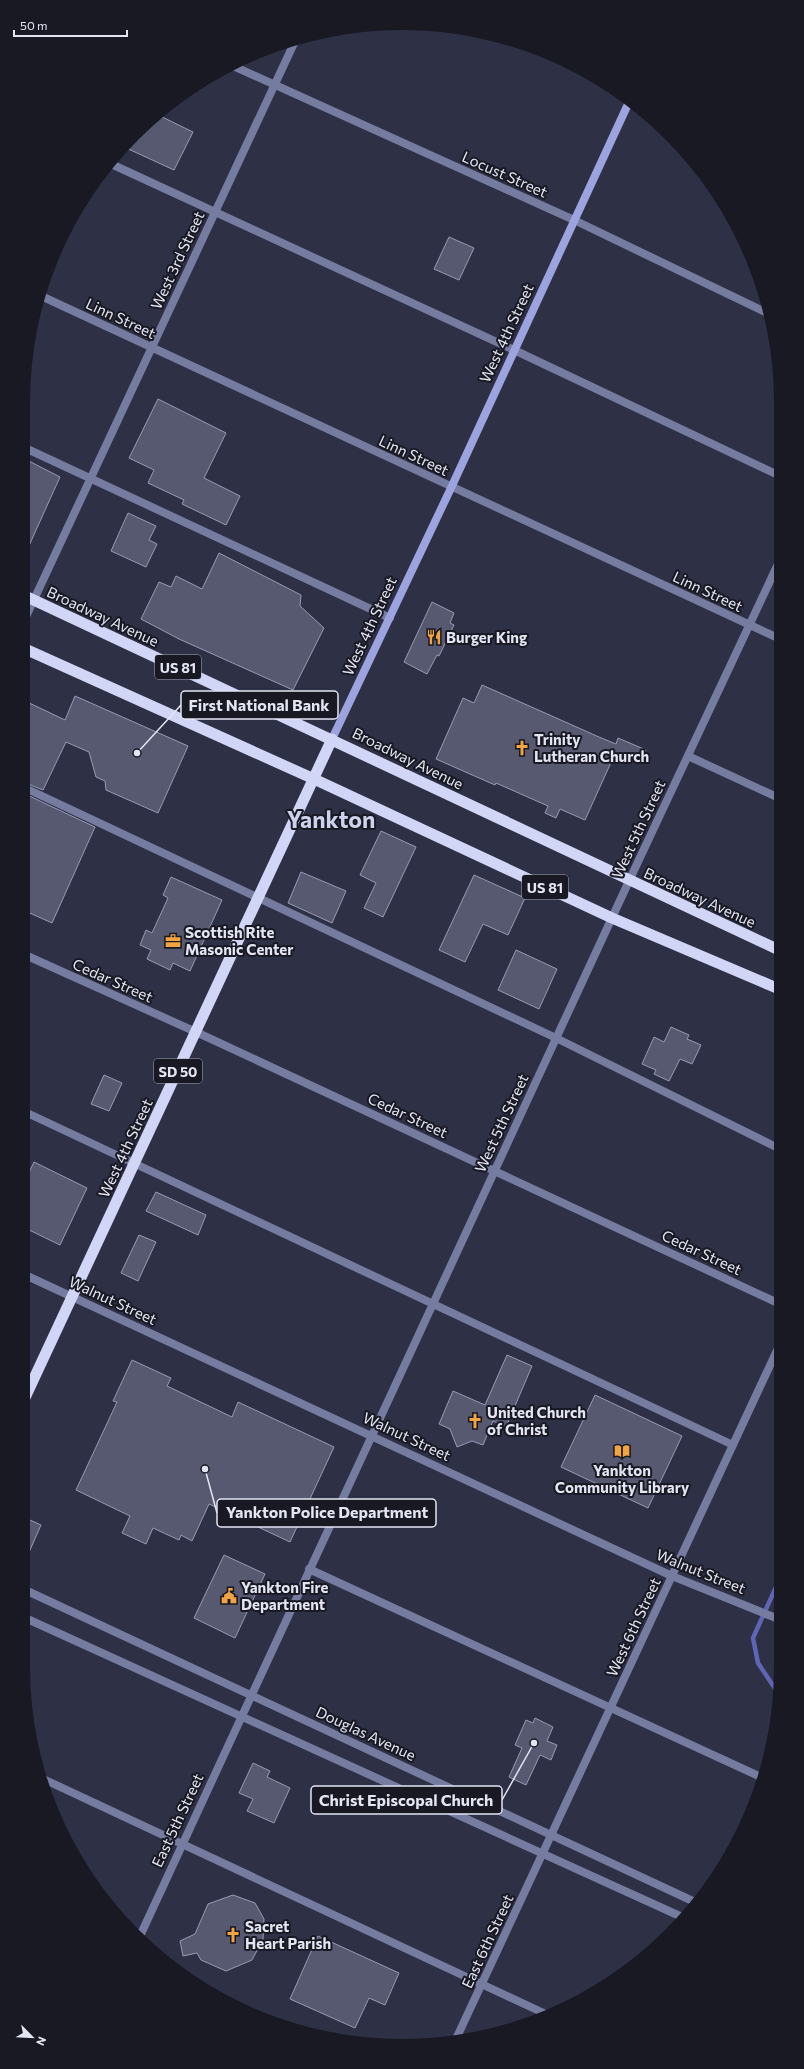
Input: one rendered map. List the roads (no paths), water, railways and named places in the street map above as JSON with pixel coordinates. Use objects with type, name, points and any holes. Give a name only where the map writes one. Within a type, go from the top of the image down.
[{"type":"highway","name":"Broadway Avenue","points":[[30,598],[332,739],[629,881],[774,948]]},
{"type":"highway","name":"US 81","points":[[30,651],[314,779],[612,918],[774,987]]},
{"type":"highway","name":"West 4th Street","points":[[30,1387],[332,739]]},
{"type":"main road","name":"West 4th Street","points":[[332,739],[451,488],[627,106]]},
{"type":"street","name":"West 3rd Street","points":[[30,608],[292,47]]},
{"type":"street","name":"Locust Street","points":[[237,68],[574,220],[762,311]]},
{"type":"street","points":[[115,166],[514,350],[774,474]]},
{"type":"street","name":"Linn Street","points":[[45,298],[451,488],[774,636]]},
{"type":"street","points":[[30,450],[92,477],[390,618]]},
{"type":"street","name":"West 5th Street","points":[[251,1695],[494,1170],[774,572]]},
{"type":"street","points":[[688,756],[774,796]]},
{"type":"street","points":[[30,790],[556,1038],[774,1146]]},
{"type":"street","name":"Cedar Street","points":[[30,957],[196,1032],[774,1301]]},
{"type":"street","points":[[30,1114],[733,1445]]},
{"type":"street","name":"Walnut Street","points":[[30,1277],[372,1434],[672,1576],[746,1604],[774,1617]]},
{"type":"street","name":"West 6th Street","points":[[551,1835],[774,1357]]},
{"type":"street","points":[[309,1569],[757,1775]]},
{"type":"street","name":"Douglas Avenue","points":[[30,1592],[691,1900]]},
{"type":"street","points":[[30,1620],[679,1916]]},
{"type":"street","name":"East 5th Street","points":[[142,1932],[251,1695]]},
{"type":"street","points":[[48,1781],[483,1983],[542,2012]]},
{"type":"street","name":"East 6th Street","points":[[458,2035],[551,1835]]},
{"type":"waterway","points":[[773,1686],[758,1663],[753,1638],[774,1592]]},
{"type":"place","name":"Burger King","points":[[434,637]]},
{"type":"place","name":"Trinity Lutheran Church","points":[[522,748]]},
{"type":"place","name":"First National Bank","points":[[137,753]]},
{"type":"place","name":"Scottish Rite Masonic Center","points":[[173,941]]},
{"type":"place","name":"United Church of Christ","points":[[475,1421]]},
{"type":"place","name":"Yankton Community Library","points":[[622,1451]]},
{"type":"place","name":"Yankton Police Department","points":[[205,1469]]},
{"type":"place","name":"Yankton Fire Department","points":[[229,1596]]},
{"type":"place","name":"Christ Episcopal Church","points":[[534,1743]]},
{"type":"place","name":"Sacret Heart Parish","points":[[233,1935]]},
{"type":"district","name":"Yankton","points":[[331,819]]}]
